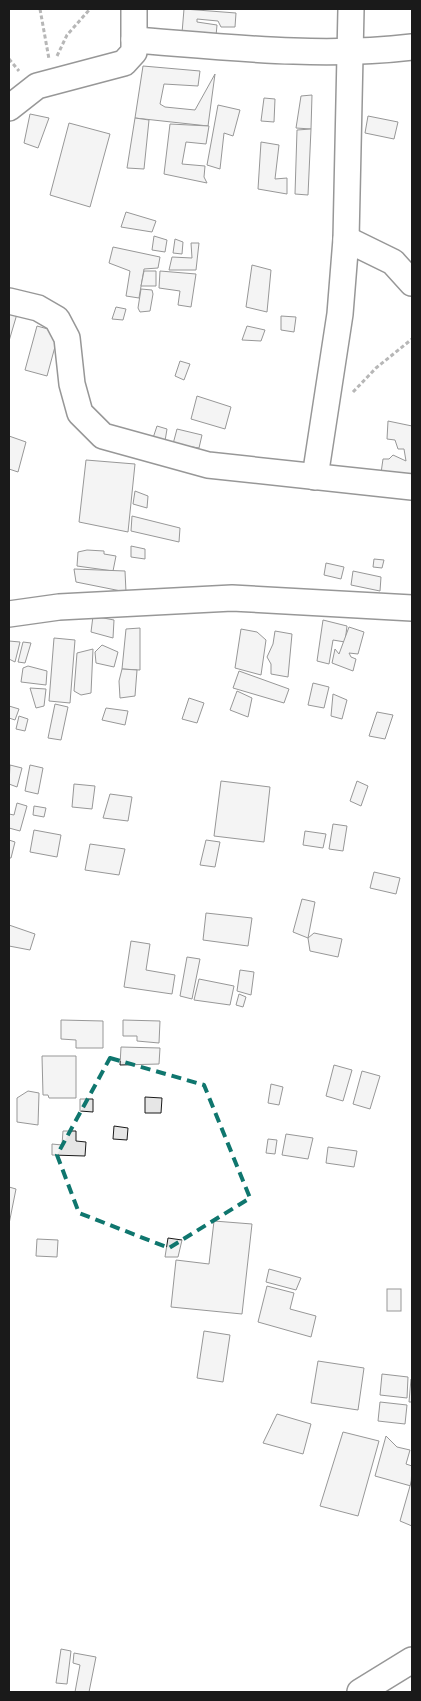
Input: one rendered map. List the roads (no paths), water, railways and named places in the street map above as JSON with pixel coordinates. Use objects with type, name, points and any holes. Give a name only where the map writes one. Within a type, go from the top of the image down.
[{"type":"street","points":[[315,477],[340,314],[346,239],[351,9]]},
{"type":"street","points":[[9,108],[37,86],[40,77],[124,63],[134,52],[132,10]]},
{"type":"street","points":[[134,40],[365,53],[412,47]]},
{"type":"street","points":[[346,239],[392,262],[412,283]]},
{"type":"street","points":[[9,301],[38,308],[57,319],[67,338],[72,384],[80,413],[103,436],[208,465],[412,487]]},
{"type":"street","points":[[9,614],[59,607],[232,598],[412,608]]},
{"type":"street","points":[[360,1692],[412,1660]]}]
